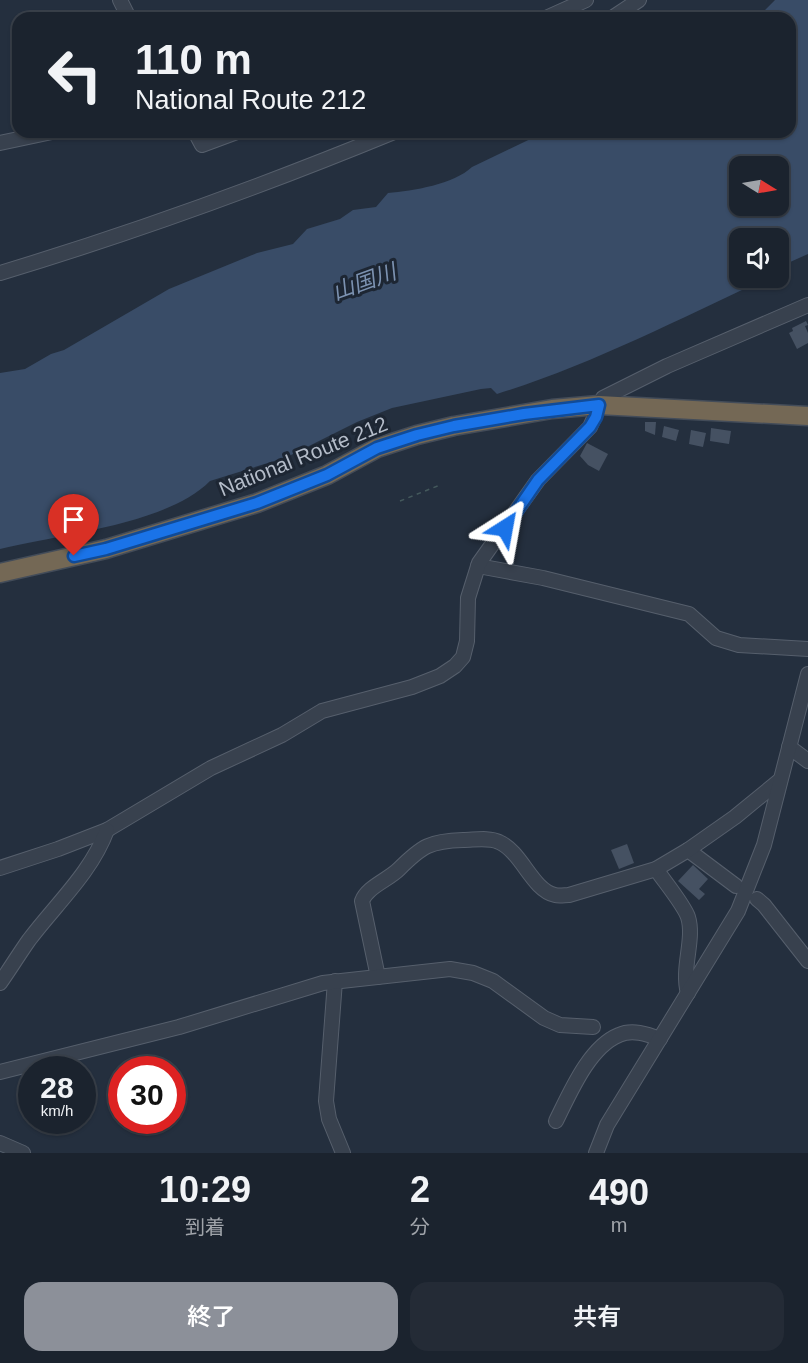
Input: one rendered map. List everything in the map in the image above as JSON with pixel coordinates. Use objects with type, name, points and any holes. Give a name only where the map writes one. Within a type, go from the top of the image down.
[{"type":"highway","name":"National Route 212","points":[[0,573],[106,549],[257,503],[327,475],[377,448],[454,426],[524,414],[599,405],[808,416]]},
{"type":"street","points":[[559,12],[586,0]]},
{"type":"street","points":[[621,12],[639,0]]},
{"type":"street","points":[[0,143],[24,138]]},
{"type":"street","points":[[198,138],[202,145],[221,138]]},
{"type":"street","points":[[0,273],[101,242],[214,202],[379,138]]},
{"type":"street","points":[[0,868],[107,830],[211,768],[282,735],[322,711],[412,687],[455,666],[463,657],[467,641],[468,598],[478,566],[538,480],[590,427],[603,398],[808,305]]},
{"type":"street","points":[[478,566],[543,578],[689,614],[716,638],[739,645],[808,649]]},
{"type":"street","points":[[596,1153],[607,1125],[738,910],[764,845],[808,674]]},
{"type":"street","points":[[789,747],[808,761]]},
{"type":"street","points":[[378,977],[362,901],[364,894],[395,872],[418,850],[441,840],[500,842],[519,859],[542,888],[555,895],[569,895],[656,869],[735,818],[779,781]]},
{"type":"street","points":[[0,983],[29,940],[78,881],[101,845],[107,830]]},
{"type":"street","points":[[688,850],[736,886]]},
{"type":"street","points":[[656,869],[688,916],[684,981],[688,993]]},
{"type":"street","points":[[757,899],[808,962]]},
{"type":"street","points":[[0,1072],[179,1027],[323,983],[450,969],[473,973],[493,981],[544,1018],[560,1025],[593,1027]]},
{"type":"street","points":[[335,981],[326,1101],[329,1119],[343,1153]]},
{"type":"street","points":[[556,1120],[591,1058],[607,1041],[620,1034],[632,1032],[660,1039]]},
{"type":"street","points":[[0,1143],[23,1153]]},
{"type":"path","points":[[400,501],[440,485]]},
{"type":"water","name":"山国川","points":[[775,0],[808,0],[808,254],[789,263],[789,228],[729,228],[729,288],[747,288],[601,355],[497,394],[491,388],[481,389],[392,408],[357,422],[287,457],[210,481],[191,496],[140,518],[0,549],[0,373],[25,369],[51,354],[64,350],[169,289],[257,253],[293,244],[307,229],[340,219],[353,210],[376,207],[388,193],[444,182],[532,138],[796,138],[796,12],[763,12]]},
{"type":"building","points":[[806,321],[808,343],[797,349],[789,333],[793,331],[792,328]]},
{"type":"building","points":[[645,422],[656,422],[655,435],[645,431]]},
{"type":"building","points":[[664,426],[679,430],[676,441],[662,437]]},
{"type":"building","points":[[711,428],[731,431],[729,444],[710,441]]},
{"type":"building","points":[[691,430],[706,433],[703,447],[689,444]]},
{"type":"building","points":[[587,443],[608,454],[599,471],[588,465],[580,456]]},
{"type":"building","points":[[627,844],[634,863],[619,869],[611,850]]},
{"type":"building","points":[[693,865],[708,879],[699,889],[705,894],[699,900],[678,881]]},
{"type":"route","points":[[74,556],[106,549],[257,503],[327,475],[377,448],[417,435],[454,426],[552,409],[599,405],[590,427],[538,480],[505,528]]}]
